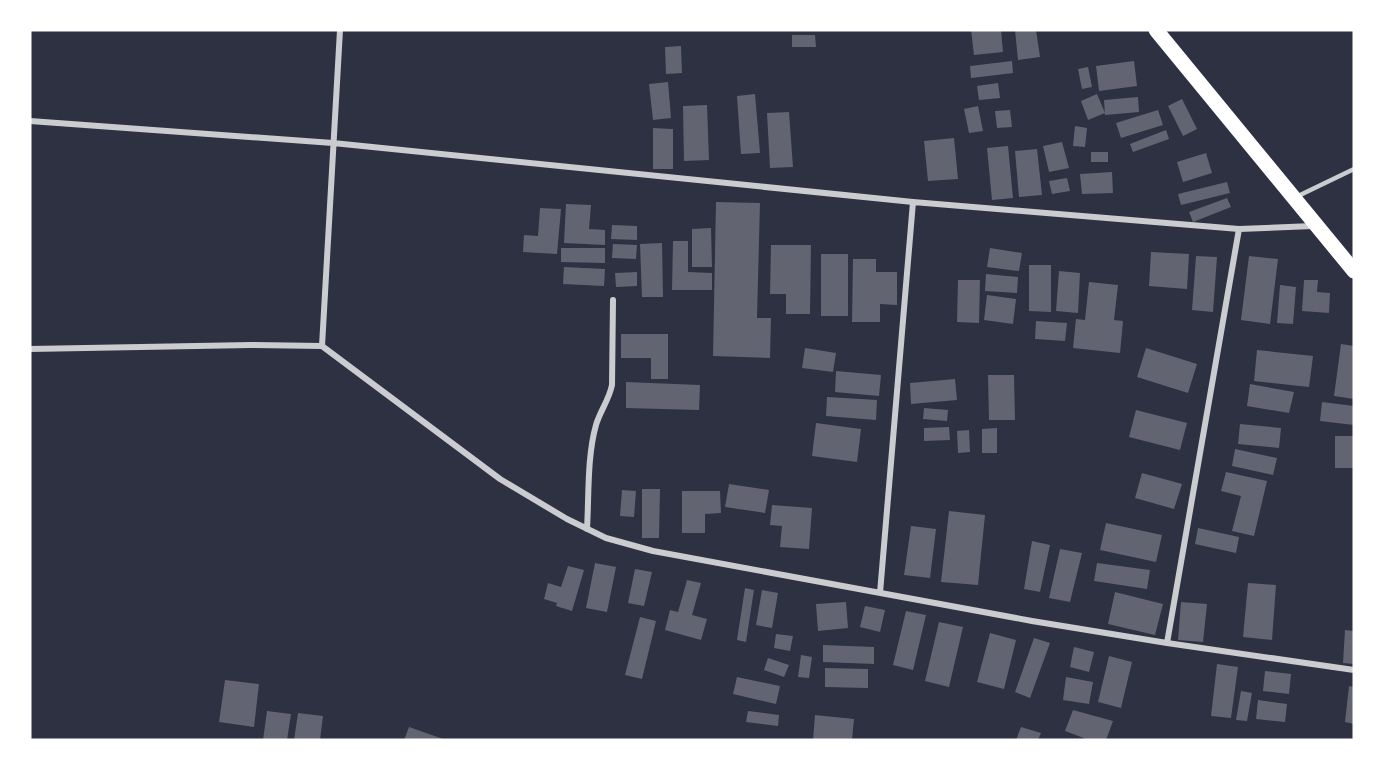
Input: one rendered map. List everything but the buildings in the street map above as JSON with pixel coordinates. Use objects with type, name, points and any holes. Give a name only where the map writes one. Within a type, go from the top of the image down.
[{"type":"highway","points":[[1156,30],[1354,271]]},
{"type":"street","points":[[322,346],[340,30]]},
{"type":"street","points":[[30,121],[333,143],[913,202],[1239,229],[1317,226]]},
{"type":"street","points":[[880,593],[913,202]]},
{"type":"street","points":[[1167,644],[1239,229]]},
{"type":"street","points":[[587,529],[594,435],[612,385],[613,300]]},
{"type":"street","points":[[30,350],[251,345],[322,346],[500,479],[606,538],[653,551],[1167,644],[1354,670]]},
{"type":"lane","points":[[1294,198],[1354,170]]}]
